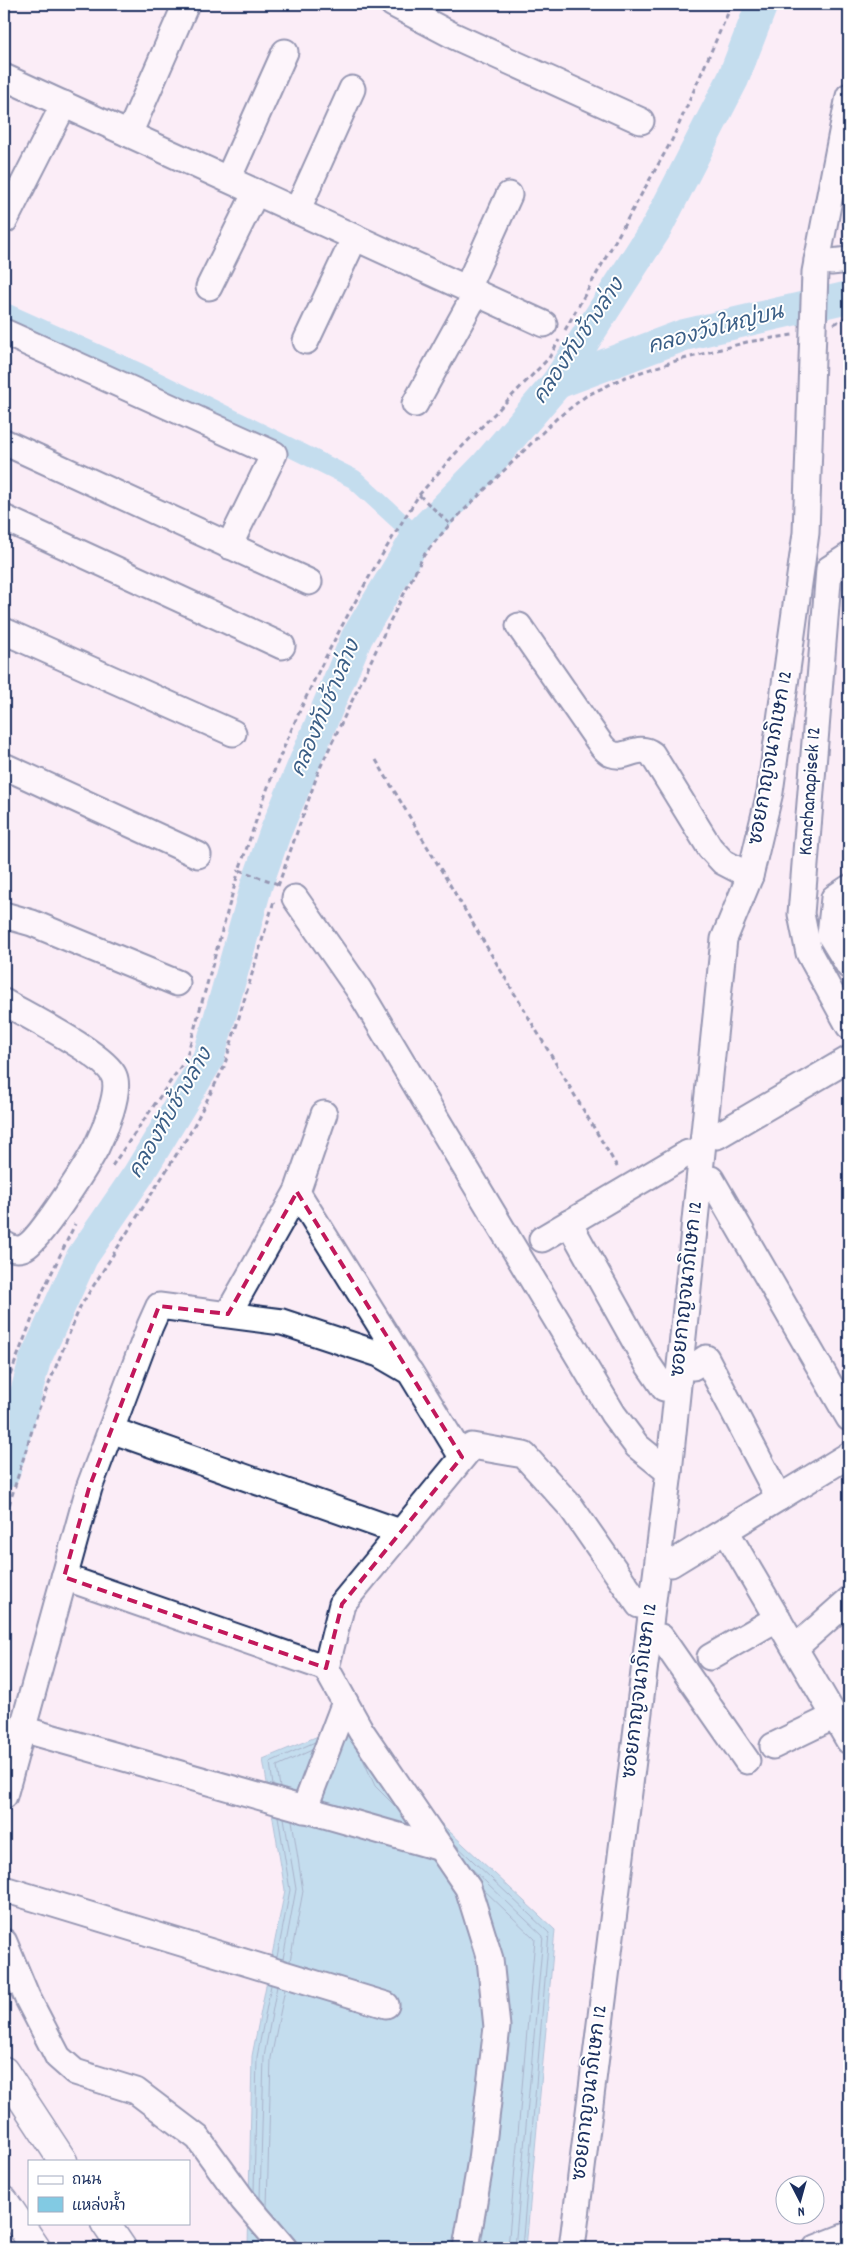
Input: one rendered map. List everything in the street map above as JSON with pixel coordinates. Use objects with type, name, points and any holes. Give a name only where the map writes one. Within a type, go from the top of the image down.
[{"type":"main road","points":[[4,2071],[62,2160]]},
{"type":"main road","points":[[4,2201],[36,2248]]},
{"type":"main road","points":[[106,2224],[122,2248]]},
{"type":"street","points":[[129,134],[186,4]]},
{"type":"street","points":[[393,4],[454,36],[641,121]]},
{"type":"street","points":[[228,179],[285,52]]},
{"type":"street","points":[[4,77],[544,324]]},
{"type":"street","points":[[297,211],[352,90]]},
{"type":"street","name":"ซอยกาญจนาภิเษก 12","points":[[572,2248],[668,1472],[724,939],[750,876],[770,792],[806,533],[816,266],[849,96]]},
{"type":"street","points":[[5,220],[64,104]]},
{"type":"street","points":[[209,287],[256,192]]},
{"type":"street","points":[[415,404],[472,290],[509,195]]},
{"type":"street","points":[[306,341],[355,237]]},
{"type":"street","points":[[816,266],[849,260]]},
{"type":"street","points":[[4,332],[274,454],[229,546]]},
{"type":"street","points":[[4,442],[309,582]]},
{"type":"street","points":[[4,518],[282,646]]},
{"type":"street","name":"Kanchanapisek 12","points":[[849,556],[829,569],[801,914],[809,953],[849,1026]]},
{"type":"street","points":[[518,626],[602,746],[612,754],[624,755],[646,749],[652,754],[710,848],[724,862],[750,876]]},
{"type":"street","points":[[4,631],[234,733]]},
{"type":"street","points":[[4,766],[198,855]]},
{"type":"street","points":[[849,888],[834,898],[830,935],[849,966]]},
{"type":"street","points":[[287,891],[359,990],[613,1414],[637,1446],[668,1472]]},
{"type":"street","points":[[4,916],[32,923],[177,983]]},
{"type":"street","points":[[4,1002],[96,1056],[114,1075],[117,1092],[96,1148],[39,1234],[25,1247],[13,1249],[4,1244]]},
{"type":"street","points":[[717,1136],[849,1059]]},
{"type":"street","points":[[228,1314],[297,1192],[324,1114]]},
{"type":"street","points":[[542,1239],[692,1151]]},
{"type":"street","points":[[711,1179],[849,1418]]},
{"type":"street","points":[[297,1192],[462,1457]]},
{"type":"street","points":[[569,1223],[647,1362],[664,1388]]},
{"type":"street","points":[[4,1796],[89,1488],[159,1306],[282,1322],[379,1354],[410,1372]]},
{"type":"street","points":[[693,1368],[706,1358],[779,1498]]},
{"type":"street","points":[[111,1430],[400,1532]]},
{"type":"street","points":[[466,2248],[481,2160],[497,2027],[490,1959],[468,1888],[361,1731],[326,1668],[342,1604],[472,1446],[524,1455],[571,1507],[639,1605]]},
{"type":"street","points":[[671,1564],[849,1455]]},
{"type":"street","points":[[726,1530],[796,1647],[849,1741]]},
{"type":"street","points":[[64,1577],[326,1668]]},
{"type":"street","points":[[796,1647],[849,1600]]},
{"type":"street","points":[[710,1658],[778,1618]]},
{"type":"street","points":[[661,1637],[747,1761]]},
{"type":"street","points":[[304,1810],[344,1702]]},
{"type":"street","points":[[773,1746],[835,1716]]},
{"type":"street","points":[[22,1729],[441,1848]]},
{"type":"street","points":[[4,1889],[386,2005]]},
{"type":"street","points":[[4,1942],[27,1997],[58,2057],[75,2072],[136,2091],[198,2138],[244,2200],[284,2248]]},
{"type":"street","points":[[816,2248],[849,2235]]},
{"type":"path","points":[[110,1169],[186,1059],[239,870],[281,753],[335,637],[377,561],[419,495],[453,456],[549,358],[672,140],[732,4]]},
{"type":"path","points":[[4,1531],[10,1502],[38,1411],[80,1307],[190,1133],[224,1067],[256,965],[287,891],[319,770],[389,623],[424,555],[450,524],[556,418],[586,396],[623,378],[691,357],[747,342],[813,334],[849,316]]},
{"type":"path","points":[[419,495],[450,524]]},
{"type":"path","points":[[376,760],[629,1188]]},
{"type":"path","points":[[239,870],[287,891]]},
{"type":"path","points":[[4,1391],[42,1293],[79,1215]]},
{"type":"highlighted area","points":[[297,1192],[462,1457],[342,1604],[326,1668],[64,1577],[89,1488],[159,1306],[228,1314]]},
{"type":"water","points":[[366,1716],[389,1775],[555,1930],[526,2248],[248,2247],[252,2056],[285,1890],[263,1759]]},
{"type":"waterway","name":"คลองทับช้างล่าง","points":[[4,1473],[35,1360],[82,1257],[138,1175],[208,1059],[256,887],[275,833],[357,637],[417,537],[485,467],[557,383],[657,227],[733,79],[762,4]]},
{"type":"waterway","name":"คลองวังใหญ่บน","points":[[557,383],[684,335],[849,297]]},
{"type":"waterway","points":[[4,312],[140,373],[354,479],[417,537]]}]
